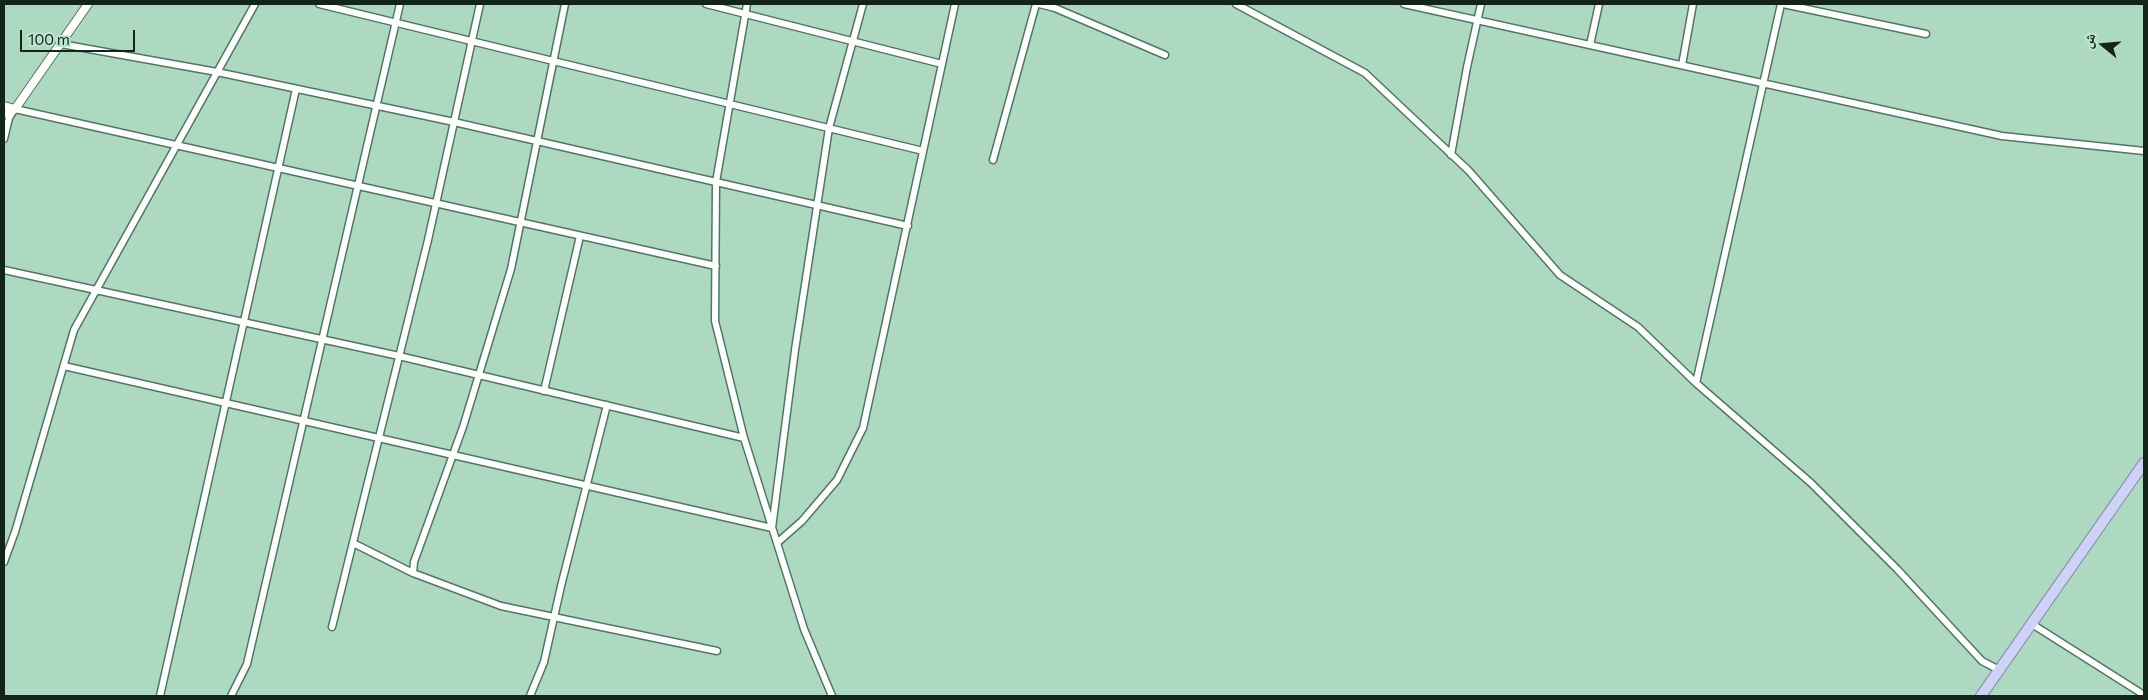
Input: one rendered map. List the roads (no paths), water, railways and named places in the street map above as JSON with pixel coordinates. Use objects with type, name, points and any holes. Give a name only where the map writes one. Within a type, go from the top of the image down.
[{"type":"highway","points":[[1981,696],[2144,463]]},
{"type":"street","points":[[4,139],[9,118],[88,4]]},
{"type":"street","points":[[4,562],[15,532],[74,330],[255,4]]},
{"type":"street","points":[[319,4],[923,151]]},
{"type":"street","points":[[231,696],[247,664],[400,4]]},
{"type":"street","points":[[332,626],[436,204],[480,4]]},
{"type":"street","points":[[413,573],[414,562],[453,455],[511,269],[564,4]]},
{"type":"street","points":[[706,4],[942,64]]},
{"type":"street","points":[[747,4],[716,182],[715,322],[744,438],[772,528],[804,629],[832,696]]},
{"type":"street","points":[[772,528],[795,350],[829,128],[863,4]]},
{"type":"street","points":[[777,543],[802,521],[837,480],[863,428],[955,4]]},
{"type":"street","points":[[993,160],[1038,4],[1055,8],[1165,55]]},
{"type":"street","points":[[1236,4],[1365,73],[1469,171],[1560,275],[1638,327],[1696,383],[1810,483],[1897,569],[1982,661],[1999,670]]},
{"type":"street","points":[[1404,4],[2002,136],[2144,151]]},
{"type":"street","points":[[1441,12],[1443,4]]},
{"type":"street","points":[[1451,154],[1481,4]]},
{"type":"street","points":[[1590,45],[1599,4]]},
{"type":"street","points":[[1682,65],[1693,4]]},
{"type":"street","points":[[1696,383],[1782,4],[1926,34]]},
{"type":"street","points":[[61,44],[217,72],[454,122],[908,226]]},
{"type":"street","points":[[160,696],[296,89]]},
{"type":"street","points":[[4,106],[716,266]]},
{"type":"street","points":[[4,114],[15,109]]},
{"type":"street","points":[[544,390],[580,236]]},
{"type":"street","points":[[4,270],[399,356],[744,438]]},
{"type":"street","points":[[64,366],[772,528]]},
{"type":"street","points":[[530,696],[544,662],[607,406]]},
{"type":"street","points":[[353,543],[413,573],[501,606],[717,651]]},
{"type":"street","points":[[2032,624],[2144,695]]}]
